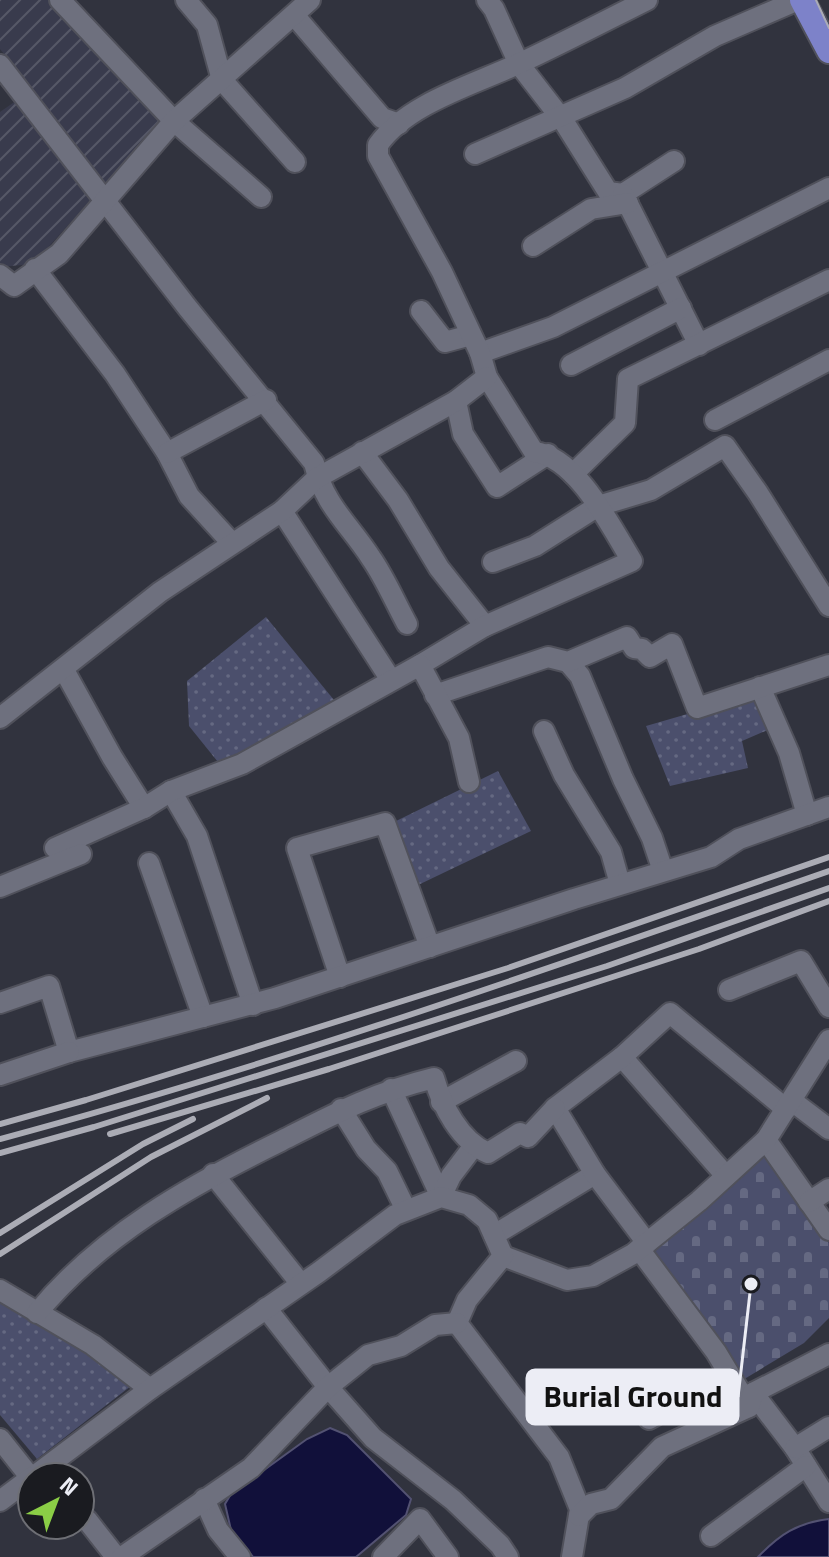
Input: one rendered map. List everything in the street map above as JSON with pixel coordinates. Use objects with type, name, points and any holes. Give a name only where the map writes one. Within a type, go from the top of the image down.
[{"type":"main road","points":[[800,0],[829,51]]},
{"type":"street","points":[[60,0],[174,121],[261,197]]},
{"type":"street","points":[[186,0],[207,25],[222,80],[295,162]]},
{"type":"street","points":[[0,275],[14,286],[59,254],[174,121],[310,0]]},
{"type":"street","points":[[487,0],[519,64],[560,117],[608,192],[625,198],[699,345]]},
{"type":"street","points":[[55,848],[144,808],[171,791],[242,764],[485,626],[632,561],[598,506],[573,474],[548,454],[534,452],[487,377],[476,344],[442,272],[378,156],[378,145],[399,124],[445,95],[519,64],[647,0]]},
{"type":"street","points":[[475,154],[625,88],[715,36],[800,0]]},
{"type":"street","points":[[294,15],[382,118],[399,124]]},
{"type":"street","points":[[0,65],[187,307],[266,400],[314,463],[317,478],[341,521],[371,557],[407,624]]},
{"type":"street","points":[[533,246],[591,209],[625,198],[674,161]]},
{"type":"street","points":[[421,311],[445,342],[476,344],[553,327],[829,188]]},
{"type":"street","points":[[35,269],[115,374],[167,453],[189,496],[231,542]]},
{"type":"street","points":[[573,474],[625,423],[628,379],[829,280]]},
{"type":"street","points":[[571,365],[681,308]]},
{"type":"street","points":[[715,420],[829,360]]},
{"type":"street","points":[[0,718],[160,592],[282,511],[317,478],[456,401],[487,377]]},
{"type":"street","points":[[167,453],[266,400]]},
{"type":"street","points":[[456,401],[463,434],[497,487],[548,454]]},
{"type":"street","points":[[493,562],[535,546],[598,506],[651,490],[725,446],[829,606]]},
{"type":"street","points":[[362,452],[398,500],[439,568],[485,626]]},
{"type":"street","points":[[282,511],[391,680]]},
{"type":"street","points":[[568,662],[627,637],[634,648],[642,649],[650,657],[672,644],[697,708],[829,665]]},
{"type":"street","points":[[435,695],[548,657],[568,662],[580,676],[623,779],[652,838],[663,871]]},
{"type":"street","points":[[420,665],[459,738],[469,782]]},
{"type":"street","points":[[64,670],[144,808]]},
{"type":"street","points":[[760,687],[789,753],[807,815]]},
{"type":"street","points":[[544,731],[564,775],[611,852],[620,884]]},
{"type":"street","points":[[171,791],[197,836],[253,1005]]},
{"type":"street","points":[[0,1075],[69,1052],[253,1005],[340,977],[711,857],[739,839],[829,807]]},
{"type":"street","points":[[340,977],[297,848],[385,823],[430,947]]},
{"type":"street","points":[[0,887],[81,854]]},
{"type":"street","points":[[149,863],[203,1017]]},
{"type":"street","points":[[729,990],[801,961],[829,1007]]},
{"type":"street","points":[[0,1003],[49,986],[69,1052]]},
{"type":"street","points":[[37,1313],[57,1288],[155,1209],[213,1174],[341,1109],[391,1089],[434,1078],[441,1102],[473,1147],[488,1153],[520,1133],[528,1137],[555,1108],[622,1057],[670,1013],[789,1105],[829,1129]]},
{"type":"street","points":[[53,1461],[395,1215],[441,1197],[469,1205],[487,1220],[503,1256],[567,1280],[593,1276],[643,1246],[766,1140],[829,1040]]},
{"type":"street","points":[[622,1057],[726,1176]]},
{"type":"street","points":[[441,1102],[516,1061]]},
{"type":"street","points":[[391,1089],[441,1197]]},
{"type":"street","points":[[555,1108],[595,1174],[729,1375],[795,1448],[829,1502]]},
{"type":"street","points":[[341,1109],[366,1149],[387,1171],[406,1210]]},
{"type":"street","points":[[766,1140],[829,1230]]},
{"type":"street","points":[[441,1197],[451,1176],[473,1147]]},
{"type":"street","points":[[213,1174],[301,1284]]},
{"type":"street","points":[[494,1235],[595,1174]]},
{"type":"street","points":[[809,1202],[829,1189]]},
{"type":"street","points":[[457,1323],[467,1300],[503,1256]]},
{"type":"street","points":[[0,1290],[93,1345],[150,1389]]},
{"type":"street","points":[[266,1308],[373,1438],[453,1500],[500,1545],[508,1557]]},
{"type":"street","points":[[96,1530],[119,1557],[251,1468],[328,1387],[368,1355],[401,1346],[435,1325],[457,1323]]},
{"type":"street","points":[[457,1323],[559,1457],[580,1509],[572,1557]]},
{"type":"street","points":[[579,1516],[591,1504],[611,1499],[662,1447],[829,1354]]},
{"type":"street","points":[[649,1419],[729,1375]]},
{"type":"street","points":[[795,1448],[829,1427]]},
{"type":"street","points":[[0,1439],[19,1461]]},
{"type":"street","points":[[711,1536],[806,1466]]},
{"type":"street","points":[[204,1499],[218,1530],[240,1557]]},
{"type":"street","points":[[383,1557],[420,1519],[448,1557]]},
{"type":"shaded area","points":[[0,0],[58,0],[164,119],[33,264],[0,267],[0,112],[33,89],[0,49]]},
{"type":"shaded area","points":[[330,1428],[347,1435],[411,1499],[406,1515],[356,1557],[253,1557],[231,1530],[225,1504],[231,1494],[307,1439]]},
{"type":"shaded area","points":[[829,1519],[829,1557],[758,1557],[790,1531]]},
{"type":"green space","points":[[266,617],[334,700],[222,767],[189,726],[187,681]]},
{"type":"green space","points":[[753,695],[770,729],[742,741],[748,768],[670,786],[646,726]]},
{"type":"green space","points":[[498,771],[531,831],[416,886],[392,823]]},
{"type":"green space","points":[[767,1148],[829,1243],[829,1318],[804,1343],[741,1381],[648,1249]]},
{"type":"green space","points":[[0,1299],[136,1382],[37,1459],[0,1415]]},
{"type":"tram line","points":[[816,0],[829,28]]},
{"type":"railway","points":[[0,1124],[508,968],[829,857]]},
{"type":"railway","points":[[0,1139],[313,1046],[829,871]]},
{"type":"railway","points":[[0,1153],[94,1127],[607,966],[829,888]]},
{"type":"railway","points":[[110,1134],[329,1069],[699,949],[829,901]]},
{"type":"railway","points":[[0,1254],[151,1157],[267,1098]]},
{"type":"railway","points":[[0,1233],[143,1144],[193,1119]]},
{"type":"place","name":"Burial Ground","points":[[751,1284]]}]
